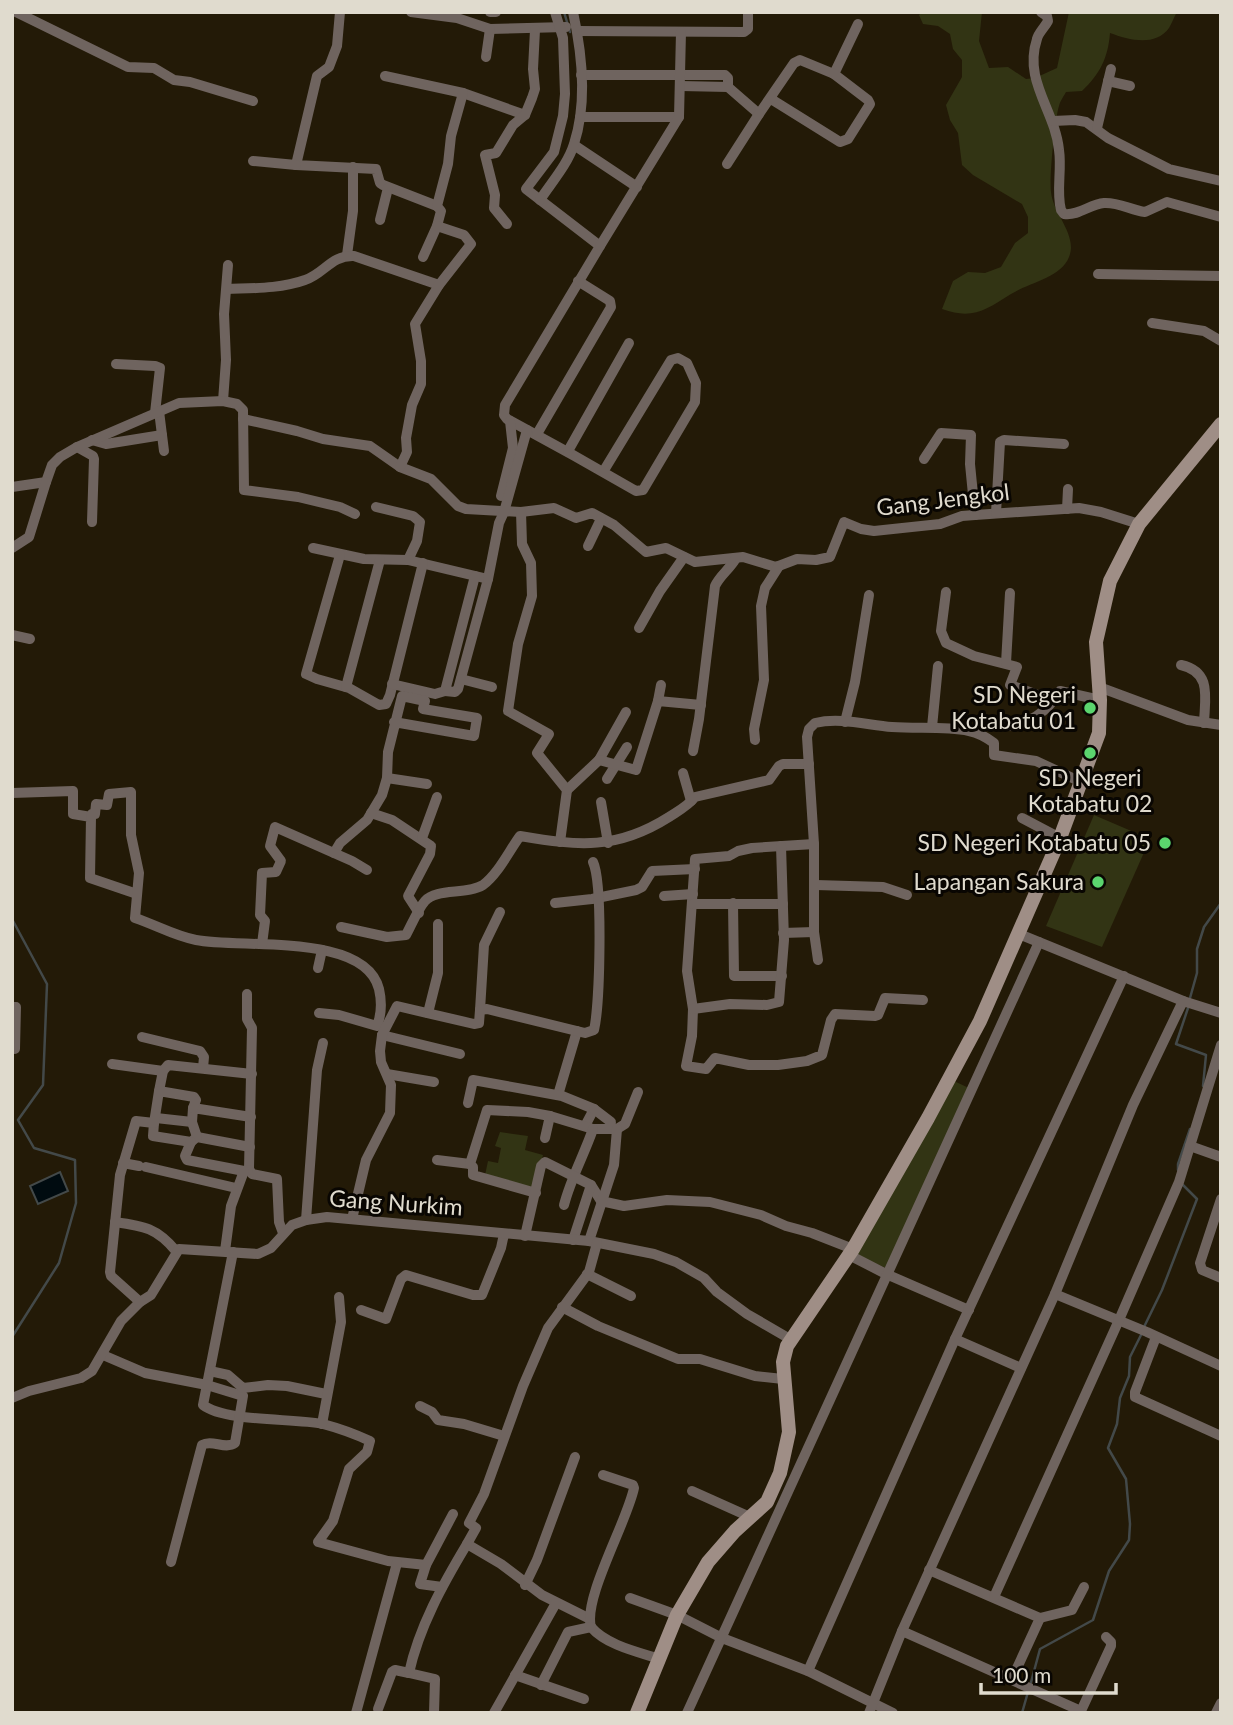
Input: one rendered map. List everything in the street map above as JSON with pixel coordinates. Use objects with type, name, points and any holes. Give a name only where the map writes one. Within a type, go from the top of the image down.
[{"type":"main road","points":[[636,1713],[677,1615],[708,1562],[767,1502],[784,1462],[789,1432],[783,1356],[790,1339],[851,1252],[928,1118],[980,1021],[1060,838],[1099,733],[1100,694],[1096,642],[1110,581],[1139,524],[1221,424]]},
{"type":"street","points":[[16,12],[128,67],[147,66],[158,69],[174,80],[190,82],[253,101]]},
{"type":"street","points":[[296,165],[317,76],[329,66],[337,46],[340,12]]},
{"type":"street","points":[[411,12],[457,18],[490,29],[535,30],[549,27],[681,32],[744,32],[748,29],[748,12]]},
{"type":"street","points":[[490,12],[496,12]]},
{"type":"street","points":[[540,200],[571,149],[580,117],[580,75],[572,29],[555,12]]},
{"type":"street","points":[[573,12],[565,94],[556,146],[526,189],[600,246]]},
{"type":"street","points":[[1041,12],[1048,21],[1037,37],[1035,78],[1037,89],[1053,121],[1060,153],[1059,207],[1064,214],[1073,215],[1108,203],[1145,212],[1167,202],[1221,217]]},
{"type":"street","points":[[834,74],[858,24]]},
{"type":"street","points":[[486,57],[490,29]]},
{"type":"street","points":[[508,223],[494,208],[495,195],[485,155],[496,153],[513,125],[524,115],[535,89],[535,30]]},
{"type":"street","points":[[603,472],[669,362],[678,358],[684,361],[691,369],[696,383],[695,402],[643,490],[635,491],[603,472],[568,451],[510,421],[504,415],[505,405],[679,117],[681,32]]},
{"type":"street","points":[[727,164],[759,114],[797,61],[804,60],[834,74],[870,104],[845,141],[836,140],[771,99]]},
{"type":"street","points":[[580,75],[681,80],[725,75],[728,78],[728,87],[759,114]]},
{"type":"street","points":[[1097,128],[1110,75],[1130,86]]},
{"type":"street","points":[[385,76],[463,93],[524,115]]},
{"type":"street","points":[[437,206],[463,93]]},
{"type":"street","points":[[580,117],[679,117]]},
{"type":"street","points":[[1053,121],[1081,121],[1097,128],[1108,138],[1142,157],[1169,169],[1221,181]]},
{"type":"street","points":[[556,146],[571,149],[636,187]]},
{"type":"street","points":[[253,161],[376,169],[380,183],[437,206],[441,211],[423,257]]},
{"type":"street","points":[[347,255],[353,211],[353,167]]},
{"type":"street","points":[[380,220],[388,188]]},
{"type":"street","points":[[400,467],[407,452],[406,438],[412,405],[421,384],[421,361],[415,324],[439,285],[471,244],[464,235],[437,226]]},
{"type":"street","points":[[226,289],[301,282],[347,255],[439,285]]},
{"type":"street","points":[[223,401],[226,360],[223,314],[228,265]]},
{"type":"street","points":[[1098,274],[1221,276]]},
{"type":"street","points":[[500,515],[532,432],[611,307],[610,301],[578,281]]},
{"type":"street","points":[[1152,323],[1204,331],[1221,341]]},
{"type":"street","points":[[568,451],[629,343]]},
{"type":"street","points":[[116,364],[160,368],[157,412],[164,451]]},
{"type":"street","points":[[12,548],[29,537],[55,460],[92,440],[179,403],[223,401],[241,406],[244,490],[298,496],[355,514]]},
{"type":"street","name":"Gang Jengkol","points":[[243,419],[323,439],[370,446],[400,467],[431,480],[461,508],[500,515],[554,508],[572,517],[592,513],[614,525],[646,552],[669,548],[695,562],[743,557],[779,566],[797,559],[816,561],[830,556],[844,522],[874,531],[940,524],[975,514],[1067,509],[1101,512],[1139,524]]},
{"type":"street","points":[[392,684],[435,694],[457,691],[488,579],[513,448],[510,421]]},
{"type":"street","points":[[924,459],[941,433],[971,435],[970,464],[975,514]]},
{"type":"street","points":[[92,440],[106,444],[162,435]]},
{"type":"street","points":[[996,513],[1000,442],[1004,440],[1064,444]]},
{"type":"street","points":[[77,447],[94,459],[92,522]]},
{"type":"street","points":[[12,486],[46,482]]},
{"type":"street","points":[[1067,509],[1068,489]]},
{"type":"street","points":[[376,507],[413,516],[419,522],[418,541],[408,560]]},
{"type":"street","points":[[521,512],[522,544],[531,563],[532,596],[518,644],[508,711],[549,734],[537,753],[567,790]]},
{"type":"street","points":[[588,546],[601,519]]},
{"type":"street","points":[[313,548],[380,561],[408,560],[488,579]]},
{"type":"street","points":[[340,555],[306,674],[346,687],[382,705],[386,704],[392,684],[423,563]]},
{"type":"street","points":[[639,628],[684,557]]},
{"type":"street","points":[[693,751],[715,586],[721,576],[730,570],[736,558]]},
{"type":"street","points":[[346,687],[380,561]]},
{"type":"street","points":[[755,740],[754,729],[764,680],[761,606],[765,589],[779,566]]},
{"type":"street","points":[[446,691],[475,576]]},
{"type":"street","points":[[946,592],[941,631],[946,643],[974,656],[1017,667],[1010,685],[1054,701]]},
{"type":"street","points":[[1006,663],[1010,593]]},
{"type":"street","points":[[845,722],[855,682],[869,595]]},
{"type":"street","points":[[12,635],[30,639]]},
{"type":"street","points":[[1181,665],[1194,668],[1203,681],[1204,723]]},
{"type":"street","points":[[932,727],[939,666]]},
{"type":"street","points":[[461,679],[492,687]]},
{"type":"street","points":[[599,760],[636,770],[658,701],[660,685]]},
{"type":"street","points":[[1003,726],[1018,725],[1034,718],[1054,701],[1060,691],[1100,694],[1204,723],[1221,725]]},
{"type":"street","points":[[334,853],[340,843],[368,820],[382,795],[387,778],[387,752],[394,722],[402,696],[425,701],[424,709],[477,718],[474,736],[394,722]]},
{"type":"street","points":[[658,701],[701,705]]},
{"type":"street","points":[[561,842],[567,790],[599,760],[626,712]]},
{"type":"street","points":[[818,960],[814,932],[816,885],[807,737],[809,729],[815,723],[822,721],[932,727],[982,735],[994,744],[994,755],[1036,761],[1081,782]]},
{"type":"street","points":[[607,779],[627,747]]},
{"type":"street","points":[[341,927],[367,934],[398,937],[406,935],[430,897],[483,885],[520,836],[561,842],[608,843],[636,834],[661,821],[695,797],[761,783],[769,780],[779,766],[809,764]]},
{"type":"street","points":[[760,771],[761,783]]},
{"type":"street","points":[[683,773],[691,801]]},
{"type":"street","points":[[387,778],[427,784]]},
{"type":"street","points":[[12,793],[73,791],[73,814],[91,817],[95,814],[96,804],[107,806],[109,793],[131,792],[131,835],[139,873],[135,918],[196,940],[322,950],[365,965],[377,980],[382,1003],[377,1026],[319,1013]]},
{"type":"street","points":[[422,838],[437,797]]},
{"type":"street","points":[[601,802],[608,843]]},
{"type":"street","points":[[371,813],[391,820],[431,846],[432,850],[408,896],[419,913]]},
{"type":"street","points":[[91,817],[90,878],[137,894]]},
{"type":"street","points":[[1022,818],[1060,838]]},
{"type":"street","points":[[262,944],[265,921],[260,915],[262,873],[276,872],[281,861],[270,846],[275,827],[367,870]]},
{"type":"street","points":[[814,844],[741,850],[729,856],[696,858],[687,971],[693,1009],[692,1036],[686,1065],[703,1070],[709,1068],[715,1058],[758,1065],[795,1063],[818,1058],[824,1049],[835,1014],[874,1016],[878,1015],[886,998],[923,1000]]},
{"type":"street","points":[[693,1009],[730,1004],[776,1004],[780,998],[783,933],[781,846]]},
{"type":"street","points":[[480,1010],[487,1009],[577,1031],[592,1032],[596,1026],[598,993],[598,897],[593,862]]},
{"type":"street","points":[[555,902],[636,890],[642,887],[652,871],[695,869]]},
{"type":"street","points":[[816,885],[883,887],[907,895]]},
{"type":"street","points":[[663,896],[733,903],[783,904]]},
{"type":"street","points":[[733,903],[734,976],[782,976]]},
{"type":"street","points":[[382,1003],[479,1023],[484,945],[500,912]]},
{"type":"street","points":[[428,1013],[438,973],[438,924]]},
{"type":"street","points":[[783,933],[814,932]]},
{"type":"street","points":[[1019,934],[1188,1003],[1221,1013]]},
{"type":"street","points":[[687,1713],[1039,942]]},
{"type":"street","points":[[318,968],[322,950]]},
{"type":"street","points":[[808,1671],[955,1339],[1124,976]]},
{"type":"street","points":[[247,994],[247,1019],[252,1028],[250,1147],[246,1170],[236,1188],[229,1217],[229,1252],[203,1401],[205,1407],[240,1416],[322,1424],[371,1442],[368,1452],[349,1469],[332,1521],[318,1542],[397,1563],[426,1565]]},
{"type":"street","points":[[871,1708],[902,1630],[1055,1294],[1133,1105],[1188,1003]]},
{"type":"street","points":[[352,1219],[366,1160],[389,1116],[391,1091],[381,1062],[382,1035],[397,1006]]},
{"type":"street","points":[[12,1007],[16,1007],[15,1049]]},
{"type":"street","points":[[558,1095],[577,1031]]},
{"type":"street","points":[[382,1035],[460,1054]]},
{"type":"street","points":[[142,1037],[200,1051],[204,1057],[203,1069]]},
{"type":"street","points":[[306,1220],[317,1070],[323,1044]]},
{"type":"street","points":[[994,1597],[1179,1182],[1190,1146],[1216,1084],[1221,1045]]},
{"type":"street","points":[[112,1064],[163,1071]]},
{"type":"street","points":[[250,1147],[153,1136],[164,1066],[252,1074]]},
{"type":"street","points":[[387,1074],[434,1082]]},
{"type":"street","points":[[409,1673],[442,1587],[476,1528],[469,1523],[484,1494],[548,1328],[587,1274],[601,1201],[614,1165],[614,1129],[608,1118],[594,1109],[558,1095],[472,1080],[468,1103]]},
{"type":"street","points":[[159,1091],[194,1097],[194,1140],[186,1156],[187,1160],[246,1170],[277,1180],[279,1222],[283,1233]]},
{"type":"street","points":[[536,1193],[474,1175],[470,1164],[487,1110],[550,1116],[589,1127],[614,1129],[625,1125],[638,1092]]},
{"type":"street","points":[[193,1108],[251,1116]]},
{"type":"street","points":[[564,1205],[572,1175],[583,1156],[594,1109]]},
{"type":"street","points":[[545,1138],[550,1116]]},
{"type":"street","points":[[140,1302],[111,1276],[123,1163],[136,1121],[192,1122]]},
{"type":"street","points":[[1190,1146],[1221,1157]]},
{"type":"street","points":[[437,1160],[470,1164]]},
{"type":"street","points":[[525,1236],[541,1166],[545,1162],[591,1185],[601,1201],[624,1206],[667,1200],[710,1202],[761,1215],[851,1252],[887,1274],[969,1311]]},
{"type":"street","points":[[123,1163],[236,1188]]},
{"type":"street","points":[[573,1240],[591,1185]]},
{"type":"street","points":[[1221,1199],[1200,1263],[1202,1270],[1221,1278]]},
{"type":"street","name":"Gang Nurkim","points":[[176,1251],[183,1248],[262,1253],[271,1248],[292,1225],[327,1217],[593,1242],[654,1254],[676,1262],[704,1278],[717,1292],[747,1314],[790,1339]]},
{"type":"street","points":[[12,1398],[81,1378],[97,1367],[121,1321],[151,1295],[176,1251],[158,1232],[141,1225],[115,1222]]},
{"type":"street","points":[[360,1310],[386,1319],[401,1279],[406,1275],[482,1295],[504,1234]]},
{"type":"street","points":[[587,1274],[631,1296]]},
{"type":"street","points":[[1055,1294],[1221,1366]]},
{"type":"street","points":[[322,1424],[341,1322],[339,1297]]},
{"type":"street","points":[[562,1307],[598,1326],[678,1359],[700,1359],[743,1373],[783,1379]]},
{"type":"street","points":[[1147,1332],[1135,1397],[1221,1436]]},
{"type":"street","points":[[955,1339],[1021,1368]]},
{"type":"street","points":[[103,1355],[145,1373],[242,1395],[244,1401],[232,1446],[206,1442],[202,1445],[172,1562]]},
{"type":"street","points":[[210,1371],[228,1375],[243,1388],[287,1386],[326,1394]]},
{"type":"street","points":[[420,1406],[432,1412],[438,1420],[505,1436]]},
{"type":"street","points":[[525,1585],[575,1457]]},
{"type":"street","points":[[541,1685],[568,1632],[589,1622],[634,1488],[633,1485],[603,1475]]},
{"type":"street","points":[[691,1491],[750,1517]]},
{"type":"street","points":[[442,1587],[420,1584],[426,1565],[453,1514]]},
{"type":"street","points":[[467,1544],[500,1564],[525,1585],[589,1622],[595,1632],[619,1645],[660,1658]]},
{"type":"street","points":[[356,1713],[397,1563]]},
{"type":"street","points":[[929,1570],[1040,1618],[1072,1610],[1084,1587]]},
{"type":"street","points":[[630,1598],[677,1615],[722,1638],[808,1671],[871,1708],[893,1713]]},
{"type":"street","points":[[494,1713],[556,1603]]},
{"type":"street","points":[[1012,1679],[1040,1618]]},
{"type":"street","points":[[902,1630],[1080,1712],[1111,1646],[1106,1637]]},
{"type":"street","points":[[378,1709],[395,1670],[435,1679],[434,1713]]},
{"type":"street","points":[[515,1675],[584,1699]]},
{"type":"green space","points":[[922,12],[982,12],[979,41],[989,68],[1008,67],[1026,79],[1057,68],[1069,12],[1177,12],[1169,28],[1157,38],[1133,40],[1110,33],[1105,58],[1094,78],[1082,91],[1066,92],[1057,113],[1051,192],[1068,233],[1071,249],[1069,257],[1052,275],[978,312],[962,314],[942,309],[953,281],[968,272],[985,273],[1001,267],[1015,243],[1028,233],[1028,217],[1022,204],[973,175],[962,165],[958,133],[950,120],[946,105],[962,77],[962,60],[953,49],[950,34],[938,26],[923,24],[919,15]]},
{"type":"green space","name":"Lapangan Sakura","points":[[1094,815],[1150,839],[1102,947],[1046,926]]},
{"type":"green space","points":[[954,1081],[971,1089],[886,1268],[852,1253]]},
{"type":"green space","points":[[500,1132],[528,1136],[525,1150],[543,1155],[533,1193],[484,1180],[488,1161],[498,1163],[501,1148],[495,1146]]},
{"type":"shaded area","points":[[60,1172],[68,1191],[38,1204],[30,1186]]},
{"type":"waterway","points":[[564,12],[570,32]]},
{"type":"waterway","points":[[1190,998],[1197,973],[1197,949],[1204,927],[1221,903]]},
{"type":"waterway","points":[[12,919],[47,984],[43,1085],[18,1120],[34,1148],[75,1160],[76,1203],[59,1263],[12,1337]]},
{"type":"waterway","points":[[1189,1005],[1176,1044],[1206,1055],[1203,1086]]},
{"type":"waterway","points":[[1178,1170],[1190,1129]]},
{"type":"waterway","points":[[1144,1327],[1162,1290],[1197,1199],[1183,1185]]},
{"type":"waterway","points":[[1030,1686],[1040,1649],[1093,1620],[1109,1571],[1129,1540],[1126,1479],[1108,1448],[1117,1424],[1120,1398],[1129,1376],[1130,1357],[1142,1333]]},
{"type":"waterway","points":[[1022,1713],[1028,1692]]},
{"type":"place","name":"SD Negeri Kotabatu 01","points":[[1090,708]]},
{"type":"place","name":"SD Negeri Kotabatu 02","points":[[1090,753]]},
{"type":"place","name":"SD Negeri Kotabatu 05","points":[[1165,843]]},
{"type":"place","name":"Lapangan Sakura","points":[[1098,882]]}]
